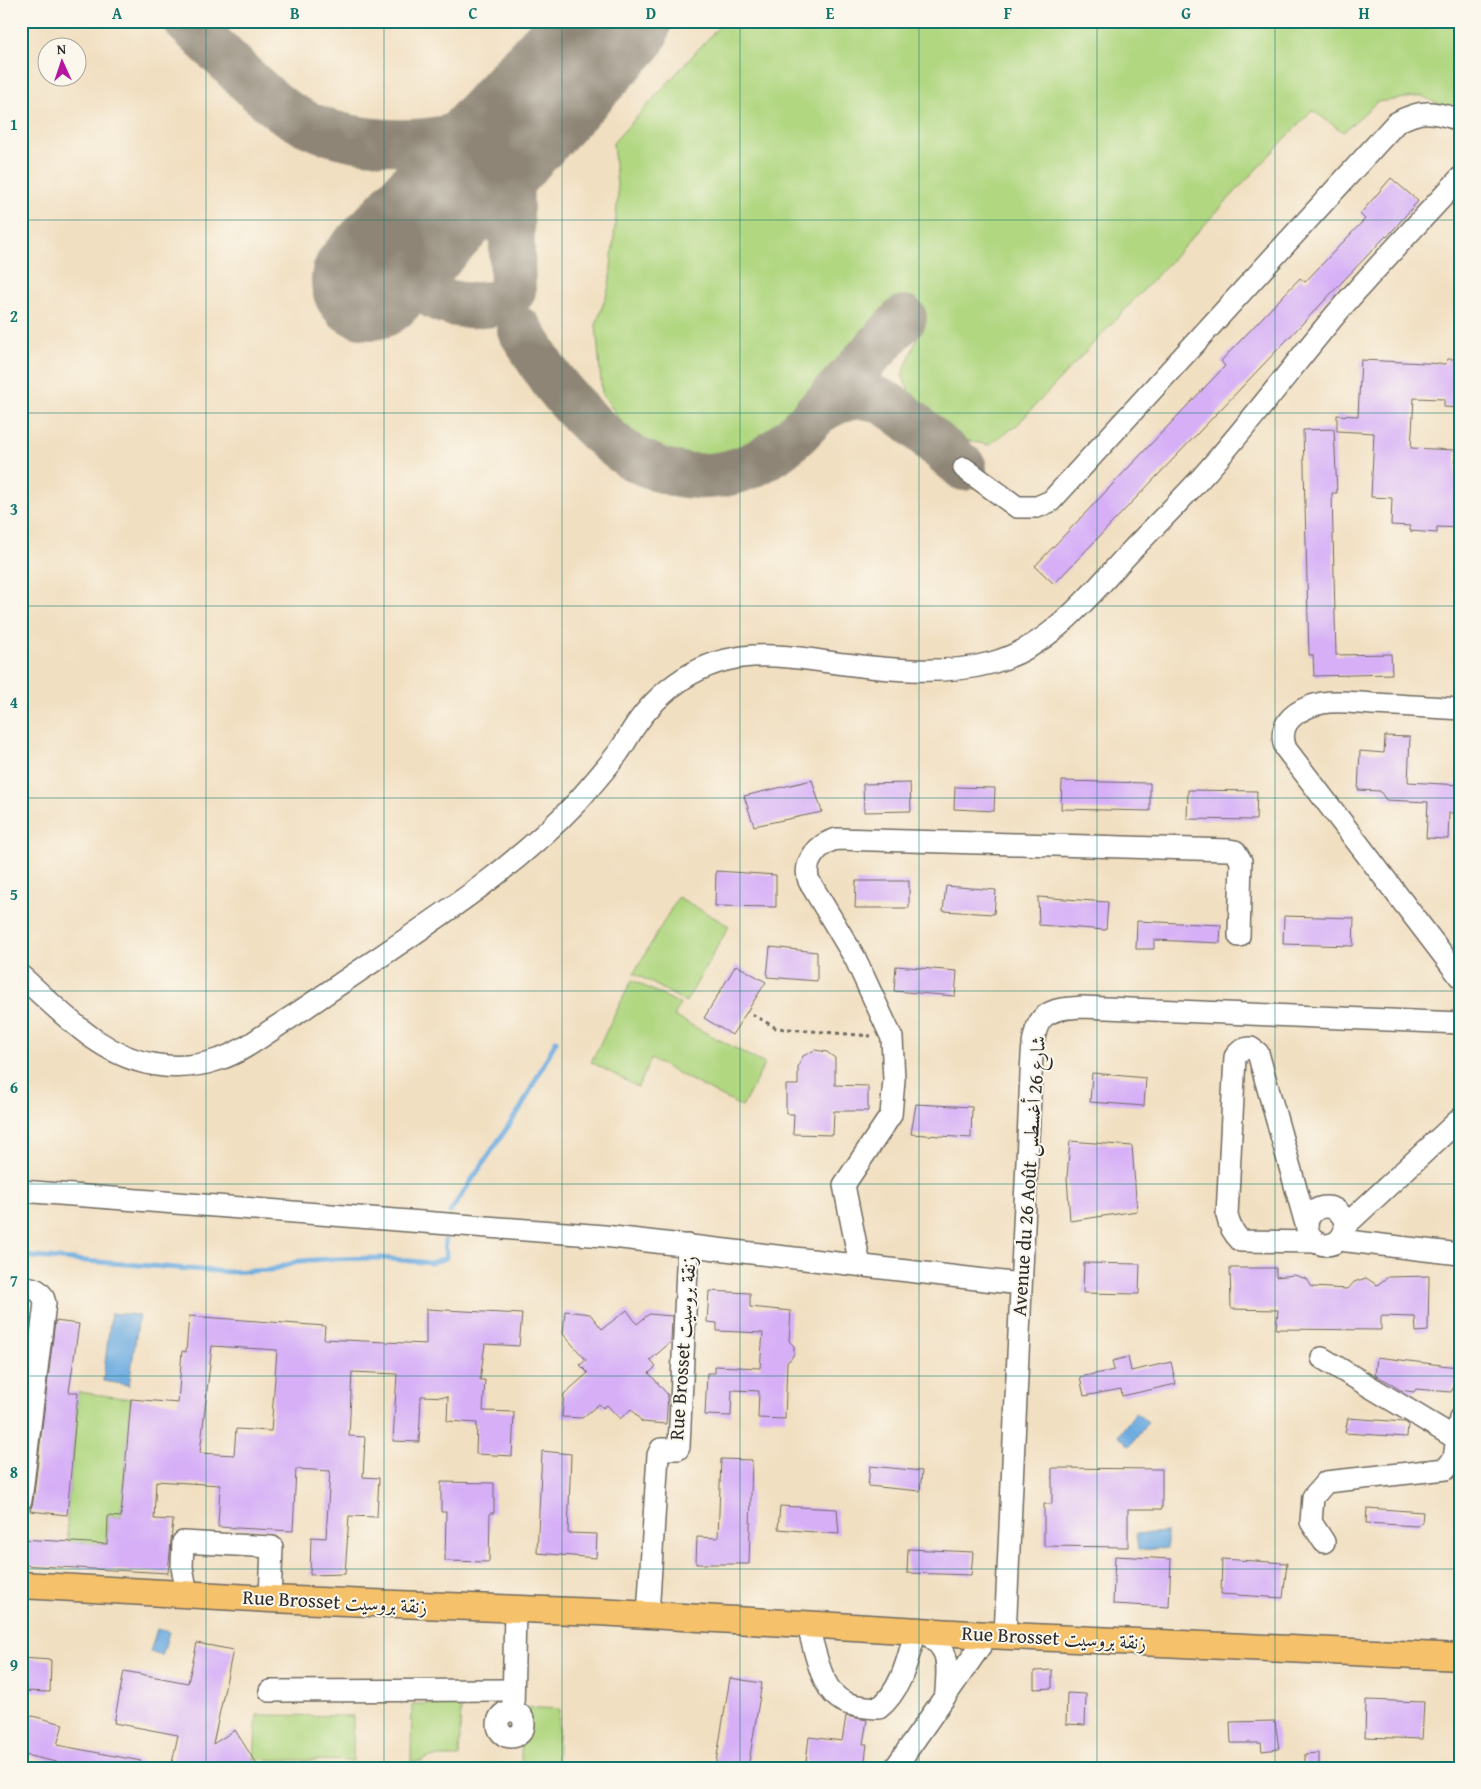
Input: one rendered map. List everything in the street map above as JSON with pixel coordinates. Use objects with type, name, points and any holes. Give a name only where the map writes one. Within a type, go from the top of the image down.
[{"type":"main road","name":"Rue Brosset زنقة بروسيت","points":[[21,1585],[270,1599],[648,1615],[997,1635],[1460,1657]]},
{"type":"street","points":[[964,468],[1016,507],[1037,507],[1051,501],[1396,123],[1408,116],[1423,112],[1438,112],[1460,120]]},
{"type":"street","points":[[21,976],[93,1040],[122,1056],[155,1065],[171,1066],[188,1066],[220,1059],[250,1045],[486,884],[512,863],[543,836],[583,796],[622,748],[641,717],[653,704],[690,674],[728,660],[768,654],[788,655],[873,668],[952,670],[994,662],[1029,648],[1060,626],[1203,475],[1340,309],[1460,178]]},
{"type":"street","points":[[1460,709],[1345,702],[1324,703],[1308,707],[1294,714],[1286,725],[1282,740],[1286,749],[1460,977]]},
{"type":"street","points":[[860,1265],[844,1185],[891,1115],[894,1080],[892,1038],[855,958],[806,874],[809,861],[821,846],[837,839],[1235,851],[1241,862],[1239,936]]},
{"type":"street","name":"Avenue du 26 Août شارع 26 أغسطس","points":[[997,1635],[1032,1067],[1035,1032],[1044,1016],[1060,1009],[1082,1007],[1460,1023]]},
{"type":"street","points":[[1312,1235],[1241,1241],[1234,1235],[1229,1226],[1227,1215],[1235,1057],[1238,1052],[1245,1048],[1251,1048],[1258,1053],[1312,1235],[1324,1245],[1332,1244],[1460,1119]]},
{"type":"street","points":[[21,1191],[604,1236],[1020,1284]]},
{"type":"street","points":[[1312,1235],[1309,1219],[1313,1212],[1321,1208],[1330,1207],[1337,1210],[1343,1217],[1343,1233]]},
{"type":"street","points":[[1343,1233],[1460,1254]]},
{"type":"street","name":"Rue Brosset زنقة بروسيت","points":[[648,1615],[658,1452],[661,1449],[678,1449],[679,1447],[688,1245]]},
{"type":"street","points":[[21,1286],[34,1288],[39,1291],[45,1303],[21,1500]]},
{"type":"street","points":[[1322,1358],[1457,1439]]},
{"type":"street","points":[[1324,1542],[1311,1522],[1313,1497],[1326,1482],[1446,1469],[1454,1458],[1460,1418]]},
{"type":"street","points":[[187,1594],[182,1567],[183,1542],[272,1547],[270,1599]]},
{"type":"street","points":[[270,1691],[513,1700],[515,1609]]},
{"type":"street","points":[[807,1624],[828,1688],[839,1700],[858,1706],[879,1708],[888,1701],[905,1670],[920,1631],[942,1649],[945,1656],[947,1666],[946,1694]]},
{"type":"street","points":[[895,1768],[946,1694],[997,1635]]},
{"type":"path","points":[[752,1014],[776,1028],[892,1038]]},
{"type":"green space","points":[[724,21],[1460,21],[1460,115],[1422,96],[1377,102],[1343,132],[1312,110],[1016,426],[988,445],[953,437],[916,408],[902,375],[919,334],[893,305],[794,413],[744,449],[692,463],[636,442],[602,394],[596,325],[609,287],[618,196],[613,143]]},
{"type":"green space","points":[[678,897],[729,926],[686,1002],[634,973]]},
{"type":"green space","points":[[632,980],[680,1004],[674,1016],[765,1064],[742,1107],[651,1059],[638,1087],[591,1062]]},
{"type":"green space","points":[[78,1392],[131,1399],[121,1517],[108,1516],[107,1544],[68,1542],[67,1515]]},
{"type":"green space","points":[[412,1704],[461,1704],[459,1757],[428,1757],[422,1761],[411,1762]]},
{"type":"green space","points":[[521,1707],[559,1709],[557,1766],[523,1766],[521,1758]]},
{"type":"green space","points":[[257,1715],[353,1716],[353,1761],[254,1759]]},
{"type":"water","points":[[111,1313],[139,1315],[129,1385],[103,1381]]},
{"type":"water","points":[[1135,1413],[1148,1422],[1130,1446],[1118,1436]]},
{"type":"water","points":[[1167,1532],[1167,1548],[1138,1550],[1136,1534]]},
{"type":"water","points":[[157,1629],[169,1632],[162,1656],[150,1652]]},
{"type":"building","points":[[1391,178],[1418,201],[1387,237],[1054,584],[1035,566],[1225,366],[1221,361],[1300,278],[1305,282],[1365,219],[1360,214]]},
{"type":"building","points":[[1447,359],[1460,359],[1460,408],[1444,407],[1444,399],[1414,398],[1411,448],[1456,450],[1455,478],[1460,478],[1460,528],[1437,527],[1437,533],[1410,531],[1410,526],[1391,525],[1392,498],[1371,497],[1374,433],[1337,431],[1337,415],[1358,416],[1361,360],[1446,364]]},
{"type":"building","points":[[1334,429],[1337,493],[1332,493],[1336,655],[1391,654],[1392,674],[1314,676],[1313,655],[1309,655],[1303,430]]},
{"type":"building","points":[[1385,736],[1410,737],[1408,782],[1460,785],[1460,814],[1449,813],[1448,839],[1426,838],[1428,802],[1386,800],[1380,791],[1358,790],[1360,751],[1384,753]]},
{"type":"building","points":[[812,780],[822,812],[754,826],[744,796]]},
{"type":"building","points":[[1062,781],[1150,783],[1150,811],[1061,809]]},
{"type":"building","points":[[910,783],[911,811],[864,812],[863,784]]},
{"type":"building","points":[[955,787],[995,788],[994,811],[954,809]]},
{"type":"building","points":[[1188,790],[1257,791],[1256,820],[1187,819]]},
{"type":"building","points":[[716,871],[776,875],[776,907],[715,906]]},
{"type":"building","points":[[856,881],[909,881],[909,908],[855,908]]},
{"type":"building","points":[[946,886],[996,890],[994,914],[943,911]]},
{"type":"building","points":[[1038,897],[1108,902],[1106,930],[1039,925]]},
{"type":"building","points":[[1284,916],[1354,918],[1353,946],[1283,944]]},
{"type":"building","points":[[1137,921],[1221,925],[1220,943],[1154,940],[1154,949],[1136,949]]},
{"type":"building","points":[[770,947],[817,952],[817,981],[767,977]]},
{"type":"building","points":[[736,965],[766,982],[732,1035],[704,1018]]},
{"type":"building","points":[[896,966],[957,971],[955,996],[894,991]]},
{"type":"building","points":[[815,1050],[827,1052],[835,1058],[835,1085],[868,1086],[868,1111],[834,1111],[833,1135],[793,1134],[794,1114],[786,1114],[786,1085],[798,1085],[798,1067],[803,1056]]},
{"type":"building","points":[[1092,1073],[1146,1078],[1144,1106],[1090,1102]]},
{"type":"building","points":[[916,1104],[972,1107],[971,1138],[911,1134]]},
{"type":"building","points":[[1070,1141],[1132,1146],[1137,1211],[1070,1221],[1067,1177]]},
{"type":"building","points":[[1084,1263],[1140,1264],[1139,1294],[1083,1293]]},
{"type":"building","points":[[1230,1268],[1276,1268],[1276,1277],[1294,1275],[1307,1279],[1312,1287],[1348,1289],[1354,1282],[1366,1278],[1377,1285],[1388,1277],[1429,1276],[1428,1331],[1416,1332],[1415,1317],[1381,1316],[1381,1330],[1276,1329],[1278,1310],[1231,1309]]},
{"type":"building","points":[[709,1291],[750,1293],[750,1307],[791,1311],[789,1341],[794,1346],[794,1354],[787,1362],[785,1419],[758,1418],[759,1391],[732,1390],[731,1416],[705,1415],[707,1373],[715,1373],[715,1366],[760,1368],[763,1333],[717,1331],[717,1323],[707,1322]]},
{"type":"building","points":[[426,1309],[522,1314],[519,1346],[485,1344],[480,1380],[485,1380],[483,1411],[514,1412],[512,1456],[476,1454],[477,1423],[447,1421],[448,1397],[421,1396],[419,1442],[393,1441],[397,1374],[352,1372],[349,1436],[365,1437],[363,1477],[379,1478],[377,1517],[349,1516],[345,1574],[310,1575],[311,1537],[326,1538],[330,1471],[296,1469],[293,1531],[218,1527],[220,1485],[156,1481],[154,1519],[173,1520],[168,1573],[21,1565],[21,1539],[107,1544],[108,1516],[121,1517],[131,1399],[178,1403],[182,1351],[186,1352],[189,1316],[325,1326],[324,1339],[426,1344]],"holes":[[[212,1346],[277,1350],[271,1431],[236,1429],[234,1455],[200,1453]]]},
{"type":"building","points":[[627,1310],[637,1324],[649,1314],[672,1316],[671,1342],[650,1360],[656,1367],[649,1373],[668,1395],[666,1424],[642,1422],[631,1409],[620,1419],[607,1405],[603,1408],[599,1404],[582,1418],[562,1417],[564,1394],[588,1373],[580,1365],[586,1360],[563,1334],[565,1311],[590,1314],[602,1329]]},
{"type":"building","points":[[21,1316],[31,1318],[21,1395]]},
{"type":"building","points":[[55,1321],[79,1324],[69,1392],[78,1392],[67,1515],[30,1511],[33,1502]]},
{"type":"building","points":[[1128,1357],[1131,1371],[1171,1362],[1176,1384],[1122,1396],[1121,1389],[1084,1396],[1080,1377],[1114,1370],[1112,1361]]},
{"type":"building","points":[[1377,1357],[1457,1367],[1456,1383],[1451,1392],[1416,1389],[1414,1392],[1400,1390],[1375,1375]]},
{"type":"building","points":[[1348,1418],[1405,1422],[1408,1424],[1407,1437],[1345,1433]]},
{"type":"building","points":[[542,1451],[571,1454],[568,1533],[597,1534],[596,1558],[537,1553]]},
{"type":"building","points":[[721,1459],[752,1460],[749,1564],[696,1564],[697,1537],[718,1538]]},
{"type":"building","points":[[870,1466],[922,1471],[920,1491],[868,1486]]},
{"type":"building","points":[[1052,1468],[1162,1469],[1162,1509],[1128,1509],[1128,1547],[1044,1546],[1044,1504],[1052,1504]]},
{"type":"building","points":[[441,1482],[494,1483],[494,1513],[490,1513],[489,1562],[445,1561],[446,1512],[441,1512]]},
{"type":"building","points":[[780,1506],[837,1509],[839,1534],[778,1529]]},
{"type":"building","points":[[1367,1508],[1423,1512],[1422,1522],[1417,1526],[1366,1523]]},
{"type":"building","points":[[908,1549],[973,1552],[971,1575],[907,1573]]},
{"type":"building","points":[[1115,1556],[1171,1559],[1169,1607],[1113,1604]]},
{"type":"building","points":[[1222,1559],[1287,1563],[1283,1598],[1221,1594]]},
{"type":"building","points":[[197,1643],[233,1650],[213,1744],[235,1730],[259,1768],[171,1768],[178,1735],[114,1723],[124,1671],[188,1683]]},
{"type":"building","points":[[21,1658],[51,1660],[50,1692],[21,1691]]},
{"type":"building","points":[[1052,1670],[1052,1688],[1034,1689],[1034,1671]]},
{"type":"building","points":[[730,1678],[762,1683],[748,1768],[715,1768]]},
{"type":"building","points":[[1067,1693],[1086,1694],[1085,1725],[1066,1724]]},
{"type":"building","points":[[1366,1700],[1424,1702],[1422,1739],[1365,1737]]},
{"type":"building","points":[[21,1713],[63,1724],[57,1745],[141,1761],[140,1768],[74,1768],[74,1766],[21,1754]]},
{"type":"building","points":[[846,1716],[867,1720],[863,1744],[867,1744],[864,1768],[806,1762],[809,1737],[842,1741]]},
{"type":"building","points":[[1275,1721],[1279,1749],[1262,1751],[1261,1743],[1231,1743],[1230,1722]]},
{"type":"building","points":[[1319,1753],[1319,1768],[1305,1768],[1305,1754]]},
{"type":"waterway","points":[[450,1212],[522,1106],[556,1041]]},
{"type":"waterway","points":[[21,1256],[229,1272],[271,1270],[300,1261],[328,1259],[381,1258],[430,1263],[446,1258],[445,1240]]},
{"type":"taxiway","points":[[186,21],[257,89],[284,111],[306,123],[356,139],[410,142],[462,134],[486,126],[506,116],[562,75],[520,132],[513,154],[510,173],[513,291],[506,299],[492,304],[456,304],[431,295],[420,284],[397,250],[394,237],[395,223],[403,197],[410,185],[429,165],[453,154],[490,152]]},
{"type":"taxiway","points":[[520,330],[563,394],[589,422],[618,448],[632,458],[662,470],[695,476],[712,476],[744,468],[760,461],[783,446],[811,420],[904,318]]},
{"type":"taxiway","points":[[816,413],[846,398],[859,396],[883,402],[908,419],[964,468]]},
{"type":"runway","points":[[370,281],[612,21]]}]
